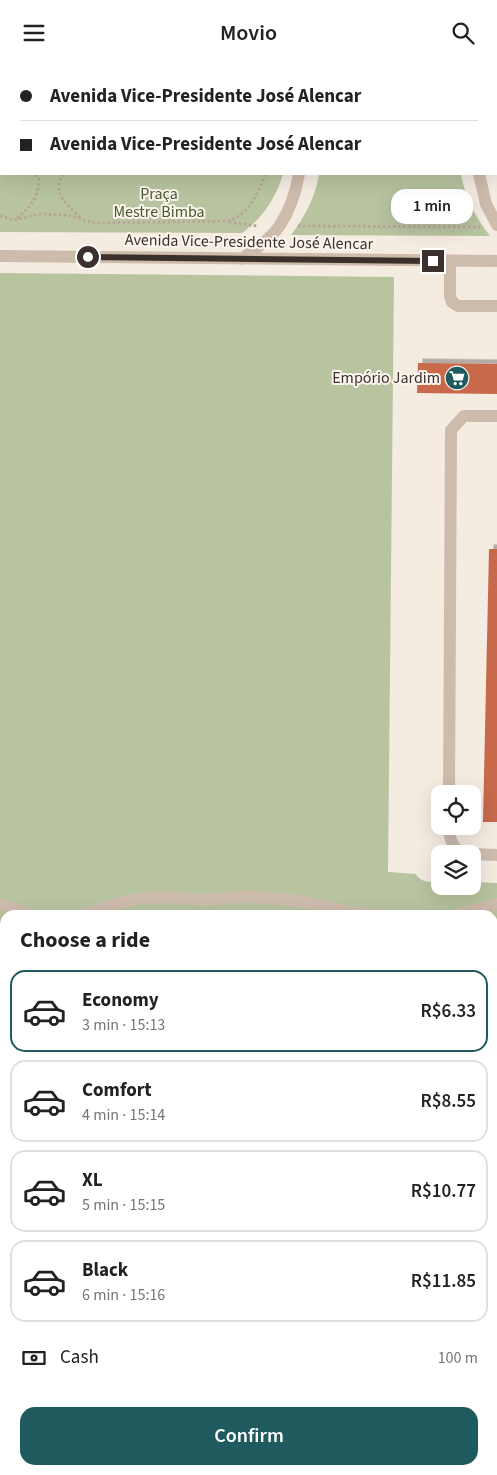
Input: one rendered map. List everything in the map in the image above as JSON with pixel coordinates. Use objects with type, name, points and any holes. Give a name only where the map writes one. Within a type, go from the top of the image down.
[{"type":"street","points":[[242,259],[264,242],[280,226],[292,203],[299,175]]},
{"type":"street","points":[[479,175],[486,204],[497,225]]},
{"type":"street","name":"Avenida Vice-Presidente José Alencar","points":[[0,256],[497,261]]},
{"type":"street","points":[[450,261],[450,296],[452,302],[458,306],[497,306]]},
{"type":"street","points":[[449,785],[451,430],[464,416],[497,416]]},
{"type":"street","points":[[481,854],[497,855]]},
{"type":"street","points":[[96,910],[116,903],[138,899],[164,897],[206,900],[245,896],[300,901],[340,910]]},
{"type":"street","points":[[0,905],[18,910]]},
{"type":"street","points":[[470,910],[497,905]]},
{"type":"path","points":[[15,220],[31,205],[38,191],[39,179],[35,175]]},
{"type":"path","points":[[63,175],[59,180],[58,191],[61,198],[84,221]]},
{"type":"path","points":[[228,221],[236,219],[248,207],[260,188],[265,175]]},
{"type":"path","points":[[0,216],[15,220],[39,214],[67,215],[94,223],[228,221],[253,226],[483,227]]},
{"type":"green space","name":"Praça Mestre Bimba","points":[[0,175],[283,175],[262,215],[242,233],[0,232]]},
{"type":"green space","points":[[319,175],[461,175],[471,207],[490,236],[291,235],[309,206]]},
{"type":"green space","points":[[0,273],[394,277],[388,872],[416,874],[423,880],[431,882],[431,895],[481,895],[481,882],[497,883],[497,910],[0,910]]},
{"type":"building","name":"Empório Jardim","points":[[418,363],[497,364],[497,394],[417,393]]},
{"type":"building","points":[[489,549],[497,549],[497,822],[483,822]]},
{"type":"place","name":"Empório Jardim","points":[[457,378]]},
{"type":"route","points":[[88,257],[433,261]]}]
